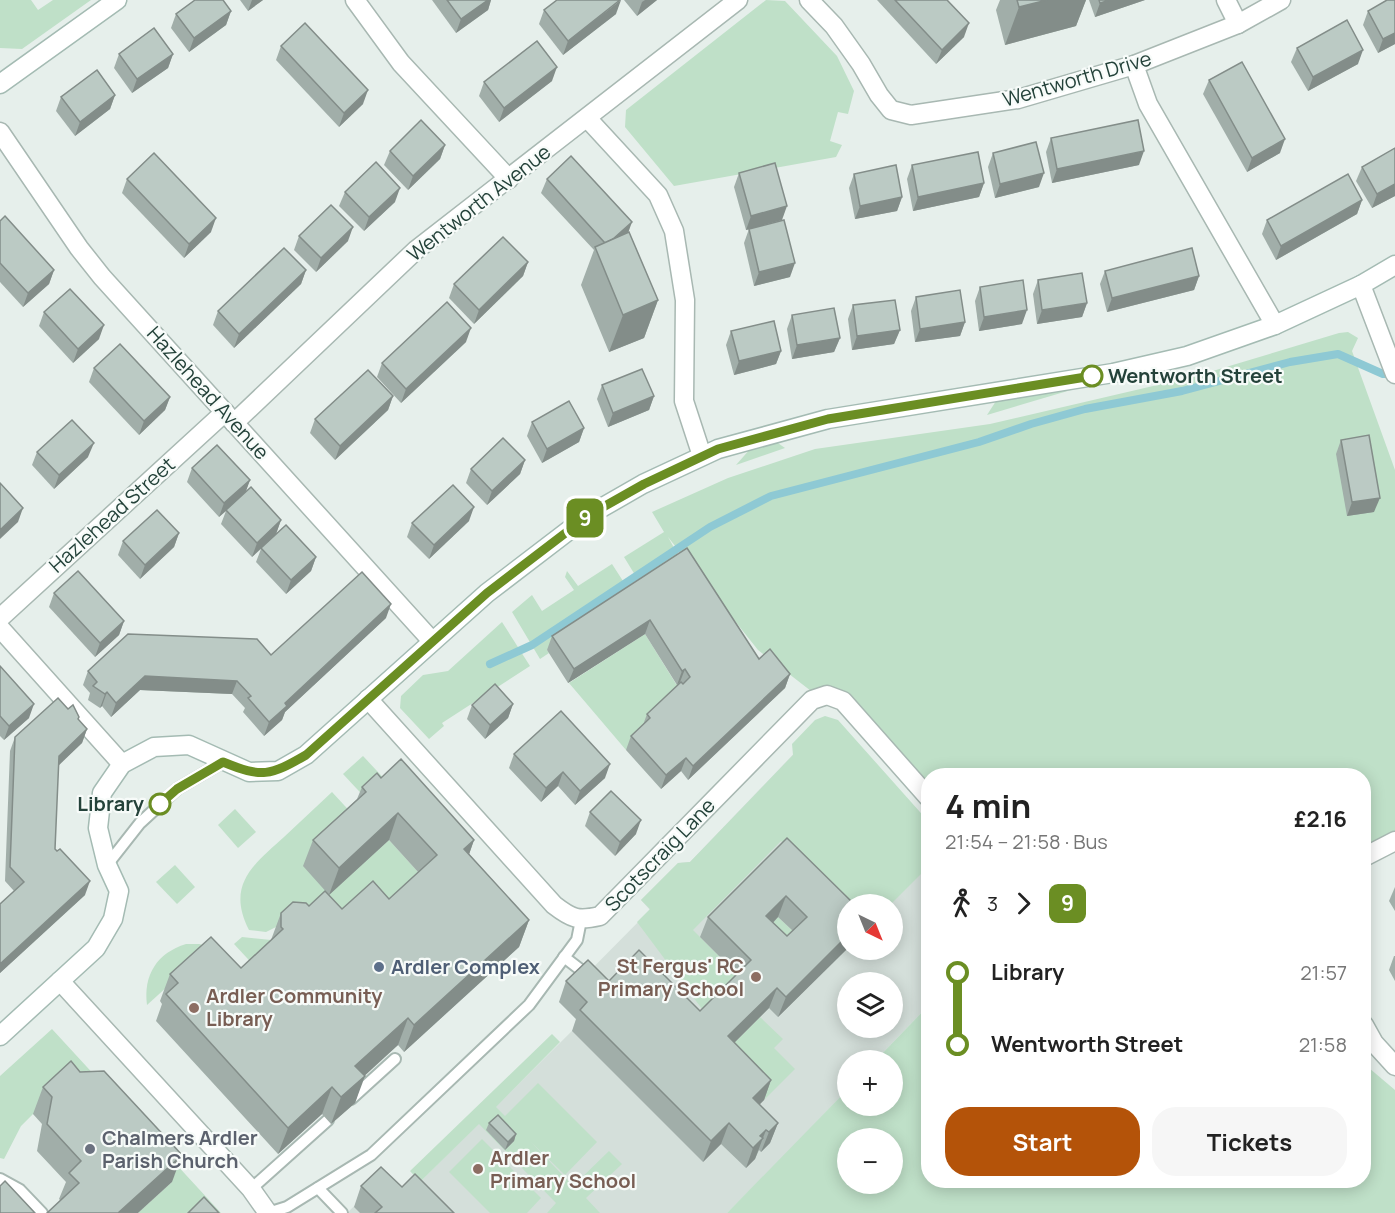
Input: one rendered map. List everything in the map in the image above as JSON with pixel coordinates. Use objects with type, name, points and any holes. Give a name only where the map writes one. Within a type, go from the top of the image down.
[{"type":"street","points":[[0,84],[117,0]]},
{"type":"street","points":[[355,0],[401,63],[509,179]]},
{"type":"street","name":"Wentworth Avenue","points":[[230,417],[416,250],[738,0]]},
{"type":"street","name":"Wentworth Drive","points":[[809,0],[834,26],[891,110],[911,115],[1018,99],[1134,65],[1238,24],[1281,0]]},
{"type":"street","points":[[1226,0],[1238,24]]},
{"type":"street","points":[[1134,65],[1148,104],[1275,326]]},
{"type":"street","points":[[587,118],[658,195],[675,231],[685,300],[684,401],[702,456]]},
{"type":"street","name":"Hazlehead Avenue","points":[[0,132],[91,263],[432,641]]},
{"type":"street","points":[[0,1036],[96,948],[113,920],[119,891],[107,865],[98,828],[102,793],[122,764],[154,747],[189,745],[249,772],[278,771],[306,755],[487,593],[589,515],[644,484],[718,449],[828,419],[1057,382],[1187,356],[1275,326],[1361,285],[1395,265]]},
{"type":"street","points":[[1361,285],[1395,374]]},
{"type":"street","name":"Hazlehead Street","points":[[0,618],[230,417]]},
{"type":"street","points":[[0,628],[122,764]]},
{"type":"street","name":"Scotscraig Lane","points":[[368,699],[554,905],[581,920],[600,916],[812,700],[827,695],[843,701],[921,789]]},
{"type":"street","points":[[1371,853],[1395,841]]},
{"type":"street","points":[[60,981],[251,1189],[268,1213]]},
{"type":"street","points":[[1371,1038],[1395,1066]]},
{"type":"lane","points":[[107,865],[140,823],[177,789],[223,762]]},
{"type":"lane","points":[[268,1213],[287,1208],[370,1155],[529,1005],[577,940],[581,920]]},
{"type":"lane","points":[[564,957],[600,986]]},
{"type":"lane","points":[[351,1098],[395,1059]]},
{"type":"lane","points":[[251,1189],[328,1120]]},
{"type":"lane","points":[[0,1179],[20,1190],[42,1213]]},
{"type":"lane","points":[[318,1188],[342,1213]]},
{"type":"shaded area","name":"St Fergus' RC Primary School","points":[[807,740],[921,831],[921,1013],[903,1032],[903,972],[837,972],[837,1038],[897,1038],[886,1050],[837,1050],[837,1100],[727,1213],[347,1213],[374,1187],[395,1207],[580,1023],[559,1002],[650,910],[641,900],[678,863],[690,862]]},
{"type":"green space","points":[[0,0],[31,0],[38,10],[53,0],[91,0],[22,49],[0,48]]},
{"type":"green space","points":[[766,0],[785,1],[837,56],[854,91],[848,114],[838,112],[830,141],[842,145],[836,157],[674,186],[625,127],[626,110]]},
{"type":"green space","points":[[1348,332],[1358,338],[1352,351],[1395,470],[1395,832],[1371,844],[1371,768],[921,768],[921,777],[852,699],[811,691],[758,650],[668,537],[682,562],[643,588],[624,557],[664,532],[652,512],[728,478],[815,449],[990,424],[1196,376]]},
{"type":"green space","points":[[1071,390],[987,415],[996,401]]},
{"type":"green space","points":[[775,441],[785,448],[736,465],[751,448]]},
{"type":"green space","points":[[612,564],[632,595],[547,650],[549,653],[540,659],[512,612],[532,595],[542,611],[574,590],[565,577],[567,571],[578,586]]},
{"type":"green space","points":[[502,622],[530,666],[442,723],[444,726],[429,739],[400,708],[401,696],[423,675],[448,671]]},
{"type":"green space","points":[[645,634],[676,684],[680,682],[685,691],[626,750],[569,683]]},
{"type":"green space","points":[[825,716],[838,720],[921,813],[921,874],[901,894],[837,894],[837,896],[781,841],[693,930],[744,981],[708,1017],[637,922],[650,909],[641,900],[678,863],[690,862],[793,755],[792,744],[815,720]]},
{"type":"green space","points":[[363,756],[391,786],[371,804],[343,774]]},
{"type":"green space","points":[[332,792],[356,818],[329,894],[389,840],[427,882],[379,926],[280,925],[266,932],[249,930],[240,900],[246,877],[262,857]]},
{"type":"green space","points":[[235,809],[256,832],[238,848],[218,825]]},
{"type":"green space","points":[[175,865],[195,887],[177,904],[156,882]]},
{"type":"green space","points":[[778,917],[799,937],[759,937]]},
{"type":"green space","points":[[242,937],[271,940],[271,954],[258,970],[234,944]]},
{"type":"green space","points":[[186,944],[211,947],[147,1005],[147,984],[154,967],[167,953]]},
{"type":"green space","points":[[921,1013],[921,1188],[1371,1188],[1371,1070],[1395,1090],[1395,1213],[727,1213],[837,1100],[837,1116],[903,1116],[903,1050],[886,1050],[897,1038],[903,1038],[903,1032]]},
{"type":"green space","points":[[760,1017],[783,1039],[774,1048],[795,1069],[764,1100],[720,1057]]},
{"type":"green space","points":[[52,1029],[144,1129],[33,1114],[21,1126],[4,1159],[0,1158],[0,1076]]},
{"type":"green space","points":[[552,1034],[560,1042],[496,1107],[505,1116],[538,1083],[597,1142],[565,1175],[531,1142],[573,1186],[609,1151],[622,1164],[586,1198],[600,1213],[547,1213],[556,1203],[479,1124],[420,1182],[410,1171]]},
{"type":"green space","points":[[151,1137],[221,1213],[138,1213],[172,1182]]},
{"type":"green space","points":[[482,1139],[541,1198],[527,1213],[490,1213],[449,1172]]},
{"type":"building","points":[[195,0],[223,0],[231,11],[194,38],[176,14]]},
{"type":"building","points":[[447,0],[488,0],[461,19]]},
{"type":"building","points":[[557,0],[620,0],[568,41],[544,10]]},
{"type":"building","points":[[895,0],[947,0],[969,23],[942,50]]},
{"type":"building","points":[[1017,0],[1047,0],[1019,7]]},
{"type":"building","points":[[1387,0],[1395,0],[1395,33],[1383,39],[1368,11]]},
{"type":"building","points":[[1347,20],[1363,50],[1313,77],[1297,48]]},
{"type":"building","points":[[305,23],[368,90],[344,113],[281,46]]},
{"type":"building","points":[[154,28],[173,54],[137,79],[119,54]]},
{"type":"building","points":[[537,41],[557,67],[504,108],[484,82]]},
{"type":"building","points":[[1242,62],[1285,139],[1252,158],[1209,80]]},
{"type":"building","points":[[97,70],[115,95],[80,122],[61,97]]},
{"type":"building","points":[[421,120],[445,145],[413,176],[390,151]]},
{"type":"building","points":[[1138,120],[1144,151],[1057,169],[1051,138]]},
{"type":"building","points":[[1036,142],[1044,173],[1000,184],[993,153]]},
{"type":"building","points":[[1395,148],[1395,184],[1377,194],[1362,167]]},
{"type":"building","points":[[978,152],[984,183],[918,197],[912,165]]},
{"type":"building","points":[[154,153],[216,218],[189,244],[127,179]]},
{"type":"building","points":[[571,156],[632,222],[605,243],[547,179]]},
{"type":"building","points":[[376,162],[400,188],[369,217],[345,192]]},
{"type":"building","points":[[775,163],[787,206],[751,216],[739,173]]},
{"type":"building","points":[[896,165],[902,197],[860,206],[854,174]]},
{"type":"building","points":[[1348,174],[1362,200],[1281,246],[1267,220]]},
{"type":"building","points":[[331,205],[353,227],[321,258],[299,236]]},
{"type":"building","points":[[5,216],[54,270],[28,293],[0,263],[0,221]]},
{"type":"building","points":[[784,220],[795,263],[759,272],[749,229]]},
{"type":"building","points":[[629,232],[658,300],[623,315],[595,247]]},
{"type":"building","points":[[503,237],[528,262],[479,310],[454,284]]},
{"type":"building","points":[[284,248],[306,270],[239,334],[218,311]]},
{"type":"building","points":[[1192,248],[1199,276],[1112,298],[1105,271]]},
{"type":"building","points":[[1082,273],[1087,303],[1042,310],[1038,280]]},
{"type":"building","points":[[1023,280],[1027,310],[984,317],[980,287]]},
{"type":"building","points":[[70,289],[104,325],[78,349],[44,312]]},
{"type":"building","points":[[960,290],[965,322],[920,329],[916,297]]},
{"type":"building","points":[[895,300],[900,330],[857,336],[853,305]]},
{"type":"building","points":[[447,302],[471,328],[406,389],[382,363]]},
{"type":"building","points":[[834,308],[840,338],[797,345],[792,315]]},
{"type":"building","points":[[774,321],[781,351],[739,361],[731,331]]},
{"type":"building","points":[[120,344],[170,397],[144,421],[94,368]]},
{"type":"building","points":[[642,369],[654,396],[613,413],[602,385]]},
{"type":"building","points":[[368,370],[393,396],[340,446],[315,419]]},
{"type":"building","points":[[569,401],[584,428],[547,449],[532,422]]},
{"type":"building","points":[[72,420],[94,443],[59,475],[37,452]]},
{"type":"building","points":[[1369,435],[1380,498],[1352,502],[1341,440]]},
{"type":"building","points":[[503,438],[525,460],[492,491],[471,469]]},
{"type":"building","points":[[217,445],[250,480],[224,503],[192,468]]},
{"type":"building","points":[[0,483],[23,508],[0,530]]},
{"type":"building","points":[[453,485],[474,507],[434,545],[412,523]]},
{"type":"building","points":[[251,487],[281,520],[257,543],[226,510]]},
{"type":"building","points":[[157,510],[179,533],[145,565],[123,541]]},
{"type":"building","points":[[286,525],[316,557],[291,580],[261,548]]},
{"type":"building","points":[[687,548],[759,659],[770,649],[790,674],[693,766],[686,758],[666,775],[631,736],[650,718],[647,714],[681,682],[683,684],[690,677],[685,669],[682,671],[650,620],[574,669],[552,636]]},
{"type":"building","points":[[78,571],[124,621],[100,643],[54,593]]},
{"type":"building","points":[[362,572],[391,604],[285,703],[287,706],[269,722],[248,698],[251,696],[237,681],[145,676],[116,703],[107,692],[105,694],[93,686],[97,682],[88,671],[128,634],[257,639],[271,655]]},
{"type":"building","points":[[0,666],[34,704],[9,726],[0,716]]},
{"type":"building","points":[[495,684],[513,704],[490,725],[472,705]]},
{"type":"building","points":[[58,698],[68,709],[73,705],[78,719],[87,729],[59,756],[55,849],[57,851],[60,849],[90,881],[0,964],[0,904],[24,882],[10,867],[15,737]]},
{"type":"building","points":[[561,711],[610,764],[580,791],[563,772],[546,788],[514,754]]},
{"type":"building","name":"Ardler Complex","points":[[401,759],[474,840],[464,849],[529,920],[414,1025],[408,1018],[355,1066],[365,1076],[341,1097],[332,1087],[288,1128],[166,994],[178,983],[170,974],[211,937],[241,968],[283,929],[281,913],[293,902],[306,903],[309,906],[325,891],[342,909],[373,881],[389,899],[437,855],[398,813],[339,868],[313,840],[366,792],[362,787],[377,773],[381,778]]},
{"type":"building","points":[[611,791],[641,820],[620,842],[590,812]]},
{"type":"building","points":[[787,838],[844,894],[837,894],[837,946],[786,997],[777,988],[728,1036],[771,1080],[753,1098],[778,1123],[769,1132],[766,1130],[760,1136],[763,1138],[753,1148],[729,1123],[711,1141],[580,1010],[587,1002],[566,981],[588,960],[609,981],[639,950],[700,1011],[751,960],[708,917]],"holes":[[[786,896],[807,917],[787,936],[766,916]]]},
{"type":"building","name":"Chalmers Ardler Parish Church","points":[[71,1061],[80,1072],[104,1071],[182,1155],[118,1213],[47,1213],[79,1183],[69,1173],[81,1161],[47,1124],[52,1097],[43,1087]]},
{"type":"building","points":[[498,1115],[516,1134],[508,1142],[489,1123]]},
{"type":"building","points":[[381,1167],[402,1187],[415,1174],[454,1213],[375,1213],[382,1207],[361,1186]]},
{"type":"building","points":[[5,1181],[35,1213],[0,1213],[0,1186]]},
{"type":"building","points":[[204,1197],[219,1213],[188,1213]]},
{"type":"waterway","points":[[490,664],[532,645],[710,527],[771,496],[979,442],[1085,409],[1182,391],[1290,362],[1338,354],[1383,374],[1394,374]]},
{"type":"bus line","name":"9","points":[[160,804],[177,789],[223,762],[249,772],[278,771],[306,755],[487,593],[589,515],[644,484],[718,449],[828,419],[1092,376]]},
{"type":"place","name":"Wentworth Street","points":[[1092,376]]},
{"type":"place","name":"Library","points":[[160,804]]},
{"type":"place","name":"Ardler Complex","points":[[379,967]]},
{"type":"place","name":"St Fergus' RC Primary School","points":[[756,977]]},
{"type":"place","name":"Ardler Community Library","points":[[194,1008]]},
{"type":"place","name":"Chalmers Ardler Parish Church","points":[[90,1149]]},
{"type":"place","name":"Ardler Primary School","points":[[478,1169]]}]
